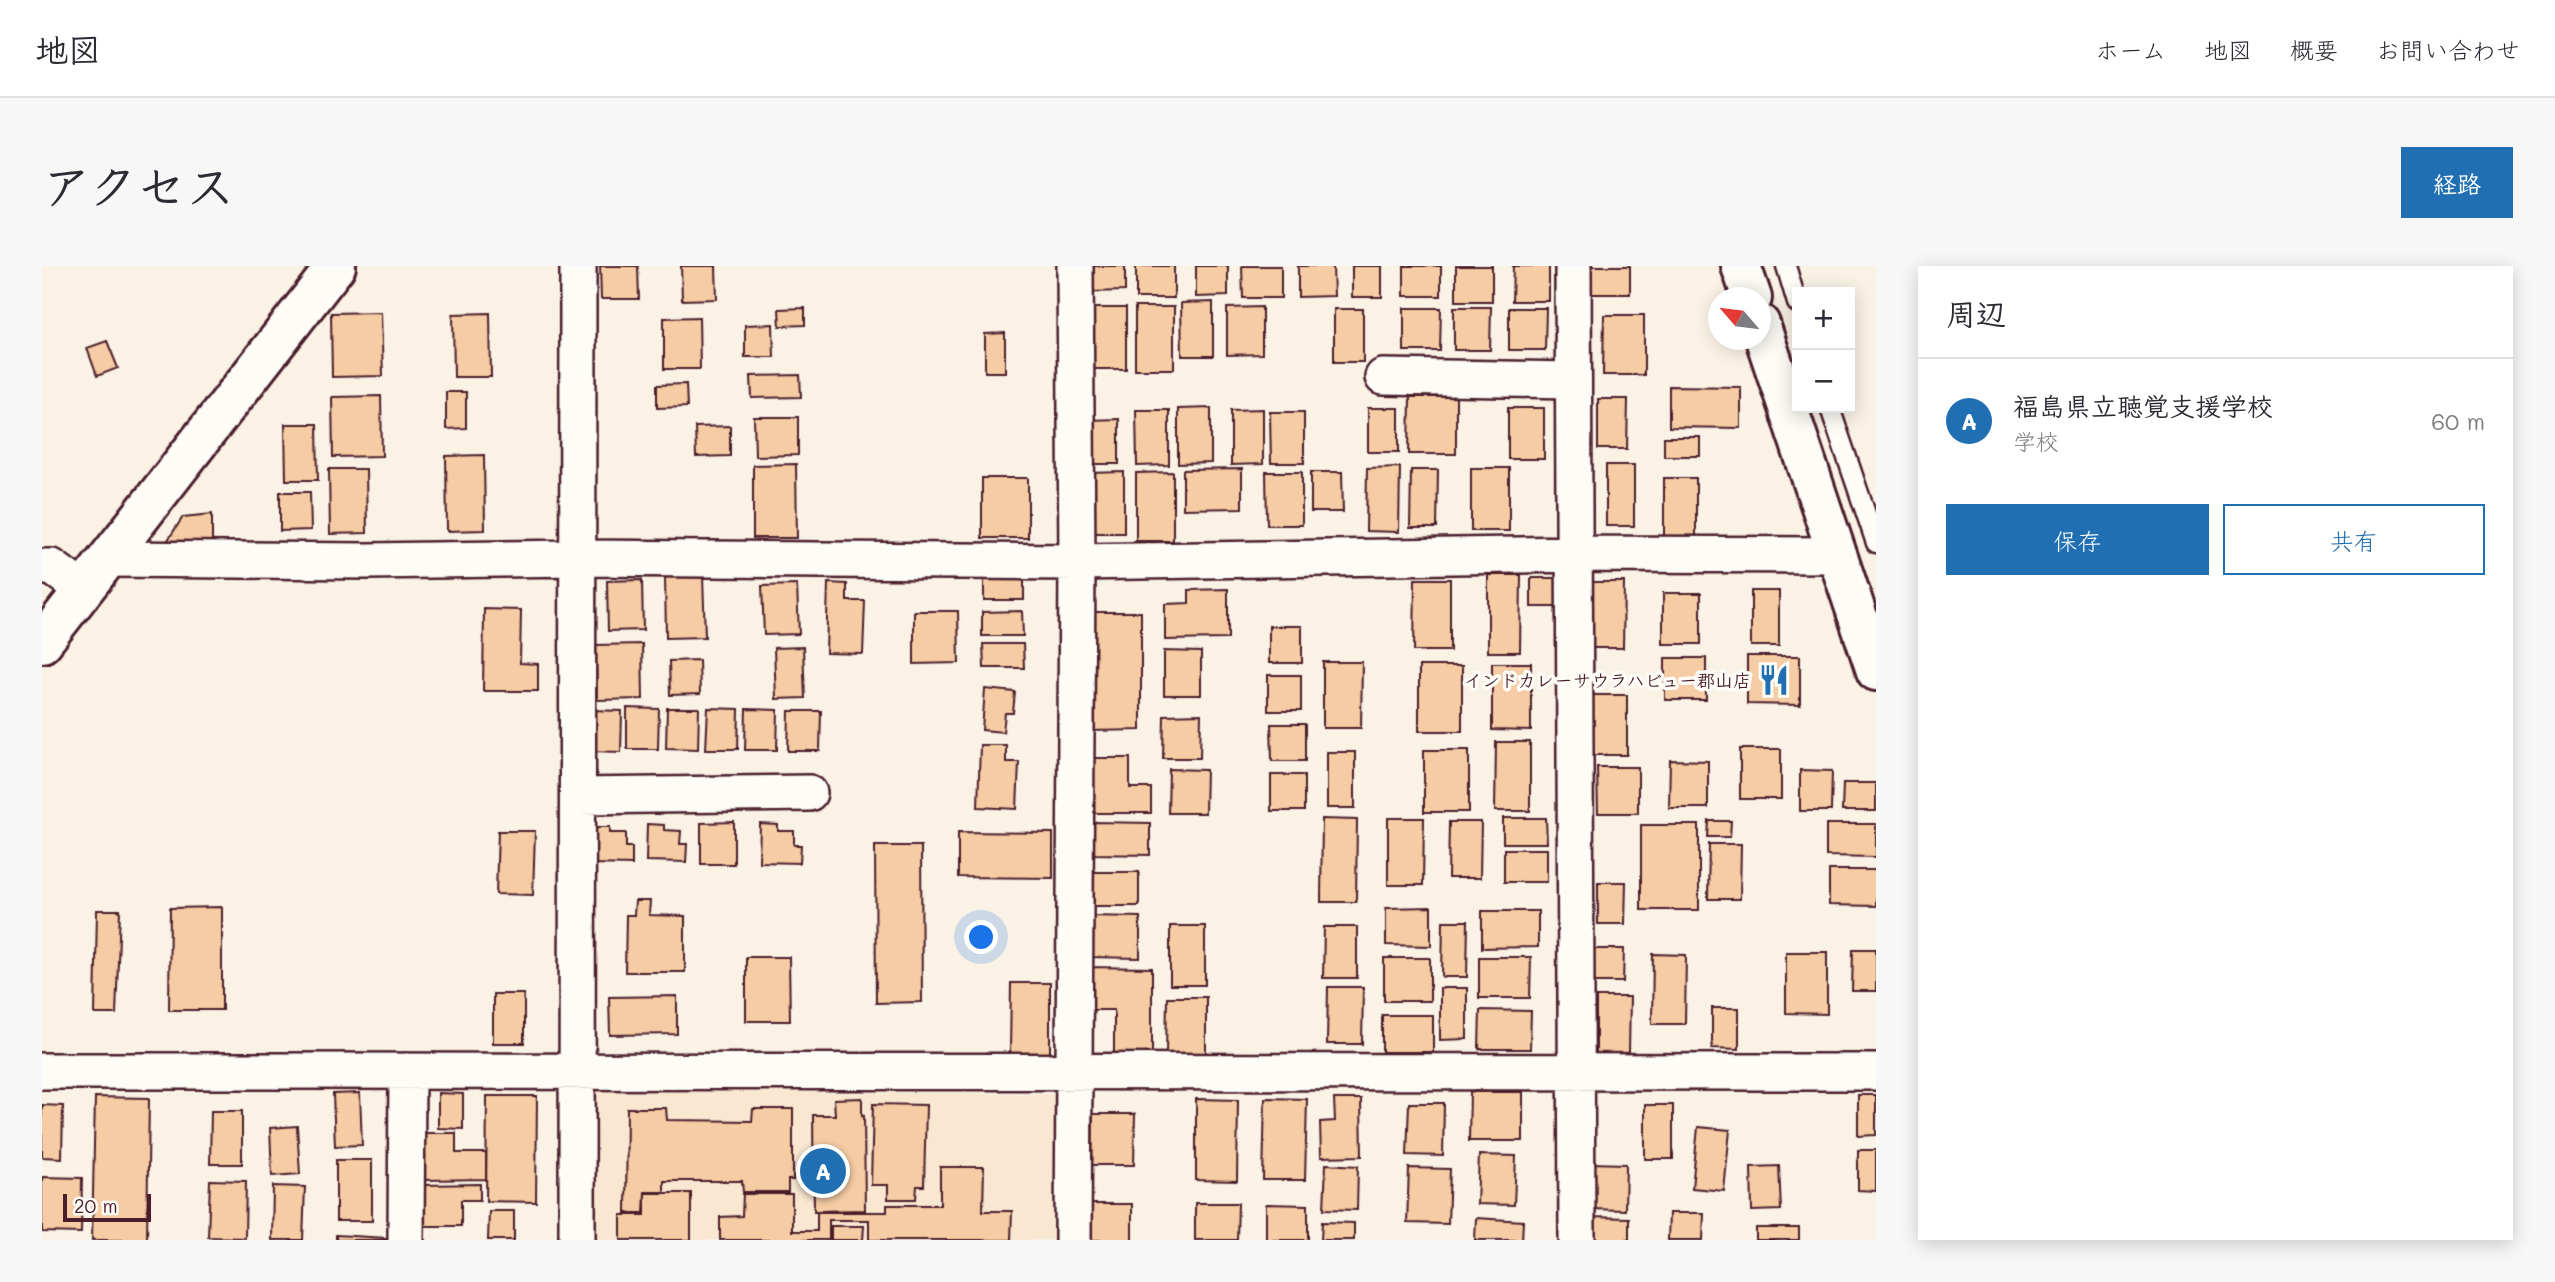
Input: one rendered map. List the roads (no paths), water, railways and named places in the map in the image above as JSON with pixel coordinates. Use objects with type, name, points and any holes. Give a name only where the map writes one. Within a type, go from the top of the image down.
[{"type":"street","points":[[42,643],[336,266]]},
{"type":"street","points":[[577,1240],[579,266]]},
{"type":"street","points":[[1073,1240],[1077,562],[1074,266]]},
{"type":"street","points":[[1573,266],[1577,1240]]},
{"type":"street","points":[[1741,266],[1748,287]]},
{"type":"street","points":[[1769,350],[1876,671]]},
{"type":"street","points":[[1383,377],[1573,380]]},
{"type":"street","points":[[108,559],[368,561],[579,558],[1077,562],[1574,554],[1839,555]]},
{"type":"street","points":[[42,567],[52,567],[83,590]]},
{"type":"street","points":[[579,796],[809,793]]},
{"type":"street","points":[[42,1071],[1876,1072]]},
{"type":"street","points":[[406,1240],[407,1071]]},
{"type":"lane","points":[[1786,266],[1792,287]]},
{"type":"lane","points":[[1832,413],[1876,543]]},
{"type":"place","name":"インドカレーサウラハビュー郡山店","points":[[1774,680]]},
{"type":"place","name":"福島県立聴覚支援学校","points":[[823,1171]]}]
